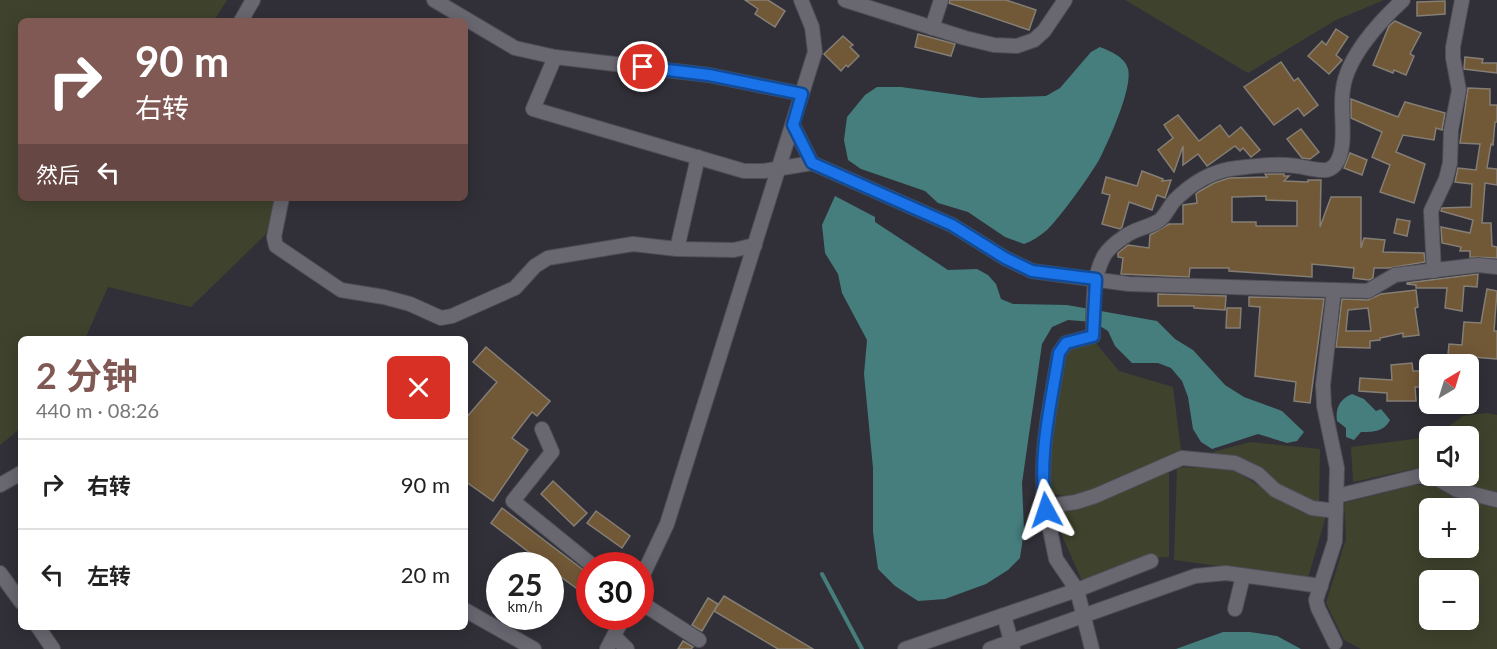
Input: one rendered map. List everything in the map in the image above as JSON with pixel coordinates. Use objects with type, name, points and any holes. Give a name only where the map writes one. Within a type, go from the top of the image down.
[{"type":"street","points":[[243,18],[253,0]]},
{"type":"street","points":[[434,0],[464,18]]},
{"type":"street","points":[[654,552],[667,524],[815,52],[812,27],[801,0]]},
{"type":"street","points":[[845,0],[994,45],[1017,46],[1034,40],[1044,31],[1065,0]]},
{"type":"street","points":[[932,28],[941,0]]},
{"type":"street","points":[[1092,649],[1077,590],[1056,559],[1042,492],[1043,460],[1059,353],[1066,343],[1093,336],[1096,279],[1105,254],[1124,236],[1142,226],[1159,222],[1189,187],[1209,174],[1234,168],[1265,165],[1294,165],[1326,171],[1334,166],[1341,155],[1343,145],[1341,120],[1343,89],[1347,73],[1360,50],[1386,16],[1403,0]]},
{"type":"street","points":[[1434,271],[1431,210],[1446,179],[1450,164],[1451,130],[1459,90],[1453,47],[1462,0]]},
{"type":"street","points":[[468,20],[515,48],[555,57],[709,75],[802,94]]},
{"type":"street","points":[[555,57],[533,109],[744,171],[764,171],[812,163],[952,225],[1005,258],[1032,271],[1129,284],[1368,291],[1395,275],[1478,265],[1497,267]]},
{"type":"street","points":[[793,125],[812,163]]},
{"type":"street","points":[[676,249],[698,157]]},
{"type":"street","points":[[281,201],[274,237],[276,246],[341,290],[410,304],[441,318],[452,316],[514,288],[535,266],[548,258],[633,244],[676,249],[734,250],[755,245]]},
{"type":"street","points":[[1334,291],[1323,385],[1324,406],[1337,468],[1335,541],[1316,600],[1335,643]]},
{"type":"street","points":[[542,429],[552,452],[513,501],[576,552]]},
{"type":"street","points":[[1046,510],[1056,505],[1095,496],[1182,458],[1235,463],[1258,474],[1275,490],[1312,508],[1336,503],[1419,476],[1438,479],[1457,490],[1497,500]]},
{"type":"street","points":[[0,485],[18,474]]},
{"type":"street","points":[[905,649],[1077,590],[1151,561]]},
{"type":"street","points":[[0,573],[18,598]]},
{"type":"street","points":[[990,649],[1012,645],[1195,576],[1226,573],[1321,586]]},
{"type":"street","points":[[1235,609],[1243,576]]},
{"type":"street","points":[[654,611],[699,640]]},
{"type":"street","points":[[468,612],[534,649]]},
{"type":"street","points":[[1004,615],[1012,645]]},
{"type":"street","points":[[40,630],[53,649]]},
{"type":"street","points":[[611,643],[627,649]]},
{"type":"shaded area","points":[[0,0],[227,0],[216,18],[18,18],[18,201],[273,201],[280,213],[265,235],[191,307],[108,287],[86,336],[18,336],[18,430],[0,445]]},
{"type":"shaded area","points":[[1125,0],[1384,0],[1336,20],[1248,73]]},
{"type":"shaded area","points":[[1100,47],[1120,58],[1128,69],[1127,89],[1119,115],[1099,160],[1082,186],[1047,230],[1027,243],[1005,237],[968,212],[938,203],[925,191],[861,169],[848,160],[844,140],[847,117],[865,95],[877,87],[901,87],[981,98],[1046,96],[1060,88],[1091,52]]},
{"type":"shaded area","points":[[835,196],[875,217],[875,222],[948,270],[977,269],[988,275],[996,284],[1001,299],[1013,304],[1067,305],[1157,321],[1175,339],[1193,350],[1225,385],[1244,397],[1282,411],[1304,432],[1297,441],[1287,443],[1258,434],[1212,449],[1201,442],[1193,429],[1188,397],[1182,381],[1171,368],[1158,363],[1132,363],[1115,346],[1108,331],[1093,322],[1068,320],[1052,327],[1042,344],[1022,483],[1024,530],[1020,558],[1008,570],[986,584],[945,599],[918,601],[895,586],[878,569],[873,532],[873,468],[864,374],[867,340],[842,293],[838,274],[825,253],[822,225]]},
{"type":"shaded area","points":[[1094,341],[1119,371],[1173,387],[1182,458],[1076,498],[1047,493],[1062,356],[1069,347]]},
{"type":"shaded area","points":[[1352,394],[1364,399],[1376,411],[1381,409],[1390,420],[1388,424],[1378,430],[1361,432],[1354,440],[1346,437],[1346,428],[1337,421],[1337,412],[1341,401]]},
{"type":"shaded area","points":[[1497,415],[1497,495],[1457,486],[1479,486],[1479,426],[1449,426],[1463,416]]},
{"type":"shaded area","points":[[1419,438],[1419,468],[1353,482],[1351,447]]},
{"type":"shaded area","points":[[1250,442],[1320,449],[1319,503],[1281,487],[1247,461],[1219,460],[1213,452]]},
{"type":"shaded area","points":[[1177,467],[1232,469],[1301,512],[1326,516],[1308,578],[1174,560]]},
{"type":"shaded area","points":[[1169,471],[1169,557],[1148,558],[1083,583],[1053,515],[1158,473]]},
{"type":"shaded area","points":[[1415,485],[1434,486],[1457,498],[1419,498],[1419,558],[1479,558],[1479,504],[1497,508],[1497,649],[1361,649],[1344,640],[1326,603],[1346,539],[1344,503]]},
{"type":"shaded area","points":[[1223,632],[1250,632],[1277,636],[1301,649],[1176,649]]},
{"type":"building","points":[[745,0],[768,0],[785,11],[775,27],[755,14],[758,9]]},
{"type":"building","points":[[950,0],[1006,0],[1036,10],[1029,30],[949,3]]},
{"type":"building","points":[[1445,1],[1445,14],[1417,16],[1417,2]]},
{"type":"building","points":[[1395,21],[1421,33],[1410,54],[1414,56],[1406,75],[1394,70],[1393,73],[1373,65],[1389,26]]},
{"type":"building","points":[[1336,29],[1348,37],[1336,55],[1342,60],[1329,74],[1308,56],[1322,41],[1326,45]]},
{"type":"building","points":[[918,34],[955,44],[951,56],[915,47]]},
{"type":"building","points":[[843,36],[853,45],[850,47],[859,56],[841,71],[824,54]]},
{"type":"building","points":[[1465,57],[1483,59],[1482,63],[1497,63],[1497,73],[1464,69]]},
{"type":"building","points":[[1281,62],[1294,81],[1298,78],[1318,105],[1304,116],[1298,108],[1274,125],[1244,87]]},
{"type":"building","points":[[1468,88],[1490,89],[1490,105],[1497,105],[1497,122],[1495,122],[1493,145],[1491,144],[1487,168],[1497,169],[1497,185],[1485,183],[1482,223],[1491,223],[1492,246],[1497,247],[1497,258],[1470,257],[1470,251],[1460,251],[1461,247],[1442,243],[1441,227],[1470,233],[1473,220],[1441,211],[1442,208],[1471,207],[1472,184],[1455,182],[1458,168],[1476,170],[1480,144],[1460,143]]},
{"type":"building","points":[[1351,99],[1398,117],[1405,102],[1445,113],[1442,130],[1436,128],[1434,140],[1403,135],[1396,152],[1425,164],[1414,203],[1380,192],[1390,165],[1372,157],[1382,132],[1351,118]]},
{"type":"building","points":[[1178,115],[1199,141],[1220,125],[1229,137],[1241,127],[1260,150],[1251,157],[1243,148],[1240,151],[1235,146],[1207,166],[1198,154],[1183,165],[1183,146],[1174,172],[1158,150],[1173,138],[1164,125]]},
{"type":"building","points":[[1301,129],[1319,152],[1310,159],[1302,158],[1287,139]]},
{"type":"building","points":[[1350,153],[1367,160],[1362,175],[1344,168]]},
{"type":"building","points":[[1142,171],[1163,179],[1162,181],[1171,180],[1165,198],[1157,195],[1152,210],[1129,202],[1120,229],[1102,224],[1110,195],[1102,193],[1106,177],[1137,186]]},
{"type":"building","points":[[1265,174],[1284,174],[1284,176],[1289,176],[1284,181],[1321,180],[1320,227],[1331,197],[1361,197],[1361,248],[1364,238],[1385,240],[1383,252],[1424,253],[1425,262],[1374,268],[1373,278],[1369,280],[1353,278],[1354,268],[1312,264],[1312,277],[1229,271],[1229,268],[1190,268],[1189,277],[1121,274],[1123,258],[1118,257],[1118,253],[1128,245],[1149,248],[1150,235],[1169,224],[1183,224],[1183,205],[1197,203],[1196,194],[1200,191],[1229,178],[1267,177]],"holes":[[[1266,196],[1266,200],[1297,201],[1297,226],[1256,226],[1256,222],[1232,222],[1232,197]]]},
{"type":"building","points":[[1397,219],[1410,221],[1407,236],[1394,233]]},
{"type":"building","points":[[1478,274],[1477,287],[1464,286],[1462,311],[1445,308],[1447,288],[1416,288],[1416,285],[1407,284],[1407,283]]},
{"type":"building","points":[[1487,289],[1497,291],[1494,331],[1497,331],[1497,359],[1479,358],[1479,354],[1448,354],[1449,344],[1462,345],[1464,322],[1481,323]]},
{"type":"building","points":[[1416,290],[1418,307],[1415,308],[1419,335],[1403,337],[1403,333],[1380,338],[1380,340],[1370,341],[1370,348],[1336,347],[1342,299],[1368,300],[1381,294]],"holes":[[[1368,308],[1371,331],[1346,331],[1348,310]]]},
{"type":"building","points":[[1158,294],[1226,296],[1225,310],[1194,308],[1194,306],[1158,306]]},
{"type":"building","points":[[1249,297],[1324,299],[1310,403],[1294,401],[1296,382],[1255,376],[1260,307],[1249,306]]},
{"type":"building","points":[[1227,308],[1241,308],[1240,328],[1226,328]]},
{"type":"building","points":[[486,347],[550,401],[537,416],[532,412],[512,438],[528,450],[493,501],[468,483],[468,416],[497,382],[473,362]]},
{"type":"building","points":[[1412,363],[1413,371],[1419,371],[1419,387],[1415,387],[1416,401],[1387,401],[1387,393],[1359,391],[1360,378],[1392,380],[1391,365]]},
{"type":"building","points":[[553,481],[587,513],[574,526],[541,494]]},
{"type":"building","points":[[502,508],[560,552],[529,552],[491,523]]},
{"type":"building","points":[[596,511],[630,536],[622,548],[587,523]]},
{"type":"building","points":[[564,555],[576,564],[576,588],[564,579]]},
{"type":"building","points":[[724,596],[813,649],[778,649],[714,611]]},
{"type":"building","points":[[708,598],[718,604],[702,631],[692,625]]},
{"type":"building","points":[[683,641],[693,647],[678,649]]},
{"type":"waterway","points":[[822,574],[862,649]]},
{"type":"route","points":[[643,67],[709,75],[802,94],[793,125],[812,163],[952,225],[1005,258],[1032,271],[1096,279],[1093,336],[1066,343],[1059,353],[1043,460],[1042,492],[1046,510]]}]
